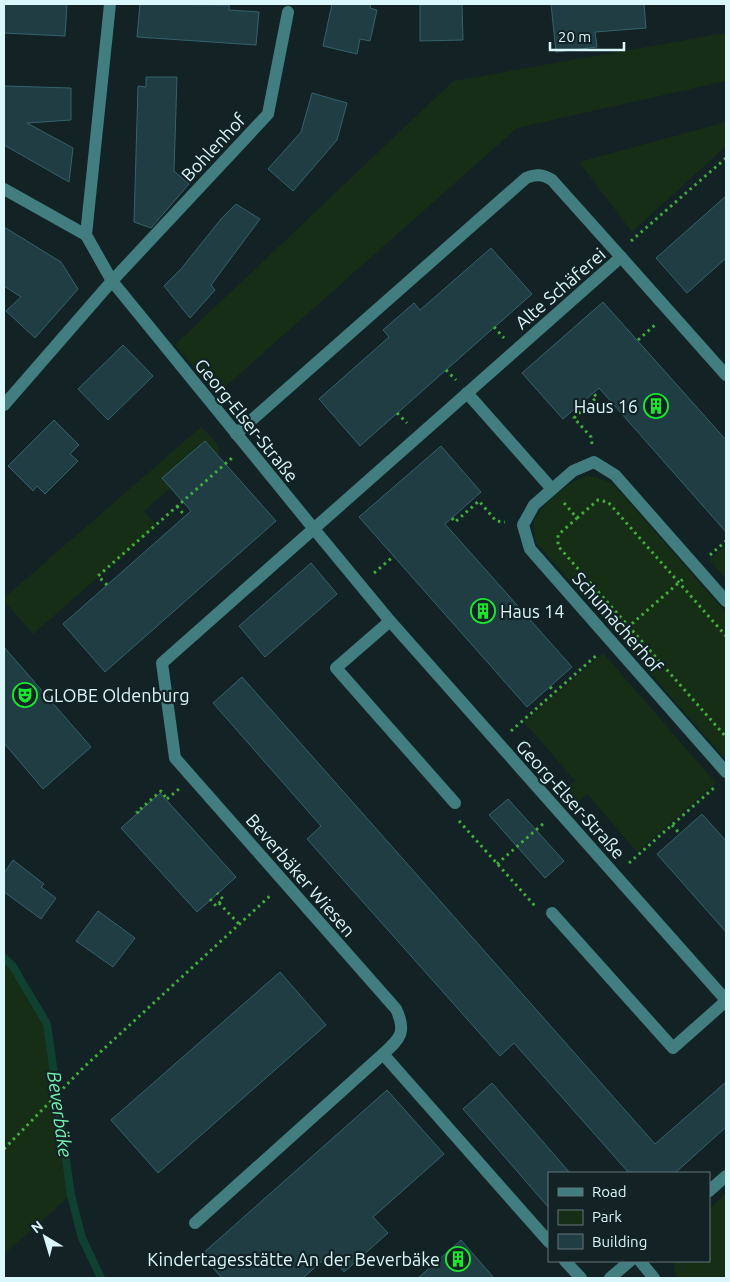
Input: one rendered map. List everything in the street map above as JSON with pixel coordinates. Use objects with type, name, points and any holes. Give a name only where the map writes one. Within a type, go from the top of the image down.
[{"type":"street","points":[[4,189],[86,235],[110,4]]},
{"type":"street","name":"Bohlenhof","points":[[4,405],[112,281],[268,114],[288,12]]},
{"type":"street","name":"Alte Schäferei","points":[[236,434],[526,178],[535,174],[544,175],[552,180],[621,257],[314,529]]},
{"type":"street","name":"Georg-Elser-Straße","points":[[86,235],[112,281],[360,585],[726,1001],[673,1048],[552,913]]},
{"type":"street","points":[[621,257],[726,375]]},
{"type":"street","points":[[467,393],[552,489]]},
{"type":"street","points":[[523,525],[534,505],[552,489],[573,471],[594,462],[615,475],[726,601]]},
{"type":"street","name":"Schumacherhof","points":[[523,525],[530,549],[726,772]]},
{"type":"street","name":"Beverbäker Wiesen","points":[[314,529],[162,663],[174,758],[396,1009],[402,1021],[402,1033],[395,1043],[383,1054]]},
{"type":"street","points":[[390,620],[336,668],[455,803]]},
{"type":"street","points":[[195,1223],[383,1054],[548,1241]]},
{"type":"street","points":[[710,1190],[726,1176]]},
{"type":"street","points":[[566,1262],[581,1278]]},
{"type":"street","points":[[610,1278],[629,1262]]},
{"type":"street","points":[[641,1262],[654,1278]]},
{"type":"path","points":[[621,257],[625,246],[726,158]]},
{"type":"path","points":[[638,340],[670,312]]},
{"type":"path","points":[[593,393],[597,397],[574,418],[591,437],[594,462]]},
{"type":"path","points":[[107,585],[98,576],[246,446]]},
{"type":"path","points":[[552,489],[577,518]]},
{"type":"path","points":[[726,636],[608,502],[598,500],[558,535],[558,546],[726,737]]},
{"type":"path","points":[[452,518],[455,522],[479,501],[496,521],[523,525]]},
{"type":"path","points":[[177,506],[186,516]]},
{"type":"path","points":[[360,585],[394,556]]},
{"type":"path","points":[[498,742],[696,567]]},
{"type":"path","points":[[550,687],[555,692]]},
{"type":"path","points":[[615,875],[719,783]]},
{"type":"path","points":[[139,813],[137,812],[161,791],[167,799]]},
{"type":"path","points":[[455,803],[454,815],[497,864],[541,913],[552,913]]},
{"type":"path","points":[[497,864],[558,810]]},
{"type":"path","points":[[672,825],[680,834]]},
{"type":"path","points":[[4,1149],[84,1067],[284,883]]},
{"type":"path","points":[[210,899],[216,906],[223,899],[217,893]]},
{"type":"path","points":[[219,903],[239,924]]},
{"type":"green space","points":[[726,33],[726,81],[517,128],[217,394],[175,345],[453,81]]},
{"type":"green space","points":[[726,122],[726,146],[632,232],[579,162]]},
{"type":"green space","points":[[201,427],[218,447],[219,458],[217,465],[179,481],[144,511],[157,526],[33,634],[4,601],[4,598]]},
{"type":"green space","points":[[587,476],[602,479],[615,486],[726,613],[726,760],[536,542],[534,522],[542,508],[556,494],[573,482]]},
{"type":"green space","points":[[726,545],[726,579],[709,560]]},
{"type":"green space","points":[[603,653],[716,783],[637,852],[587,794],[572,807],[561,793],[575,781],[524,722]]},
{"type":"green space","points":[[4,958],[47,1024],[71,1195],[4,1254]]},
{"type":"green space","points":[[726,1193],[726,1278],[677,1278],[674,1262],[710,1262],[710,1208]]},
{"type":"building","points":[[4,4],[67,4],[65,36],[4,33]]},
{"type":"building","points":[[140,4],[229,5],[229,10],[259,12],[256,45],[137,37]]},
{"type":"building","points":[[332,4],[371,4],[370,8],[377,10],[370,41],[360,39],[357,54],[323,46]]},
{"type":"building","points":[[420,4],[462,4],[463,40],[420,41]]},
{"type":"building","points":[[551,4],[644,4],[646,28],[595,32],[597,47],[556,52]]},
{"type":"building","points":[[146,77],[177,77],[174,171],[189,184],[151,228],[134,222],[138,86],[146,87]]},
{"type":"building","points":[[4,86],[71,88],[71,120],[27,123],[73,148],[69,182],[4,145]]},
{"type":"building","points":[[312,93],[347,103],[337,140],[293,191],[268,169],[301,132]]},
{"type":"building","points":[[726,196],[726,258],[687,293],[656,258]]},
{"type":"building","points":[[236,204],[260,219],[211,285],[215,290],[190,318],[164,286],[181,269],[221,219]]},
{"type":"building","points":[[4,227],[61,262],[78,289],[35,338],[6,311],[21,297],[4,286]]},
{"type":"building","points":[[491,248],[532,294],[360,446],[319,399],[389,337],[383,330],[414,303],[420,310]]},
{"type":"building","name":"Haus 16","points":[[603,302],[726,440],[726,532],[599,388],[563,419],[522,373]]},
{"type":"building","points":[[123,345],[153,376],[108,420],[78,389]]},
{"type":"building","points":[[54,420],[79,445],[70,454],[78,461],[45,494],[37,486],[33,491],[8,466]]},
{"type":"building","points":[[205,441],[276,521],[105,672],[63,624],[191,511],[162,478]]},
{"type":"building","name":"Haus 14","points":[[441,446],[481,492],[445,524],[572,667],[527,707],[359,517]]},
{"type":"building","points":[[311,563],[337,594],[265,657],[239,626]]},
{"type":"building","name":"GLOBE Oldenburg","points":[[4,647],[91,747],[43,789],[4,743]]},
{"type":"building","points":[[242,677],[655,1144],[726,1082],[726,1127],[676,1172],[628,1172],[514,1043],[500,1056],[307,839],[321,826],[213,703]]},
{"type":"building","points":[[160,793],[236,877],[197,912],[121,828]]},
{"type":"building","points":[[508,799],[564,861],[545,878],[489,815]]},
{"type":"building","points":[[702,814],[726,841],[726,932],[657,854]]},
{"type":"building","points":[[13,860],[44,884],[41,887],[56,898],[41,919],[4,892],[4,873]]},
{"type":"building","points":[[98,911],[135,938],[113,967],[76,941]]},
{"type":"building","points":[[280,972],[326,1025],[158,1173],[111,1120]]},
{"type":"building","points":[[492,1083],[569,1172],[548,1172],[548,1207],[463,1109]]},
{"type":"building","points":[[387,1090],[444,1154],[373,1217],[388,1233],[344,1272],[329,1255],[303,1278],[222,1278],[201,1255]]},
{"type":"building","name":"Kindertagesstätte An der Beverbäke","points":[[461,1240],[494,1278],[418,1278]]},
{"type":"waterway","name":"Beverbäke","points":[[4,958],[12,965],[47,1024],[71,1195],[82,1238],[101,1278]]},
{"type":"place","name":"Haus 16","points":[[656,406]]},
{"type":"place","name":"Haus 14","points":[[483,611]]},
{"type":"place","name":"GLOBE Oldenburg","points":[[25,695]]},
{"type":"place","name":"Kindertagesstätte An der Beverbäke","points":[[458,1259]]}]
